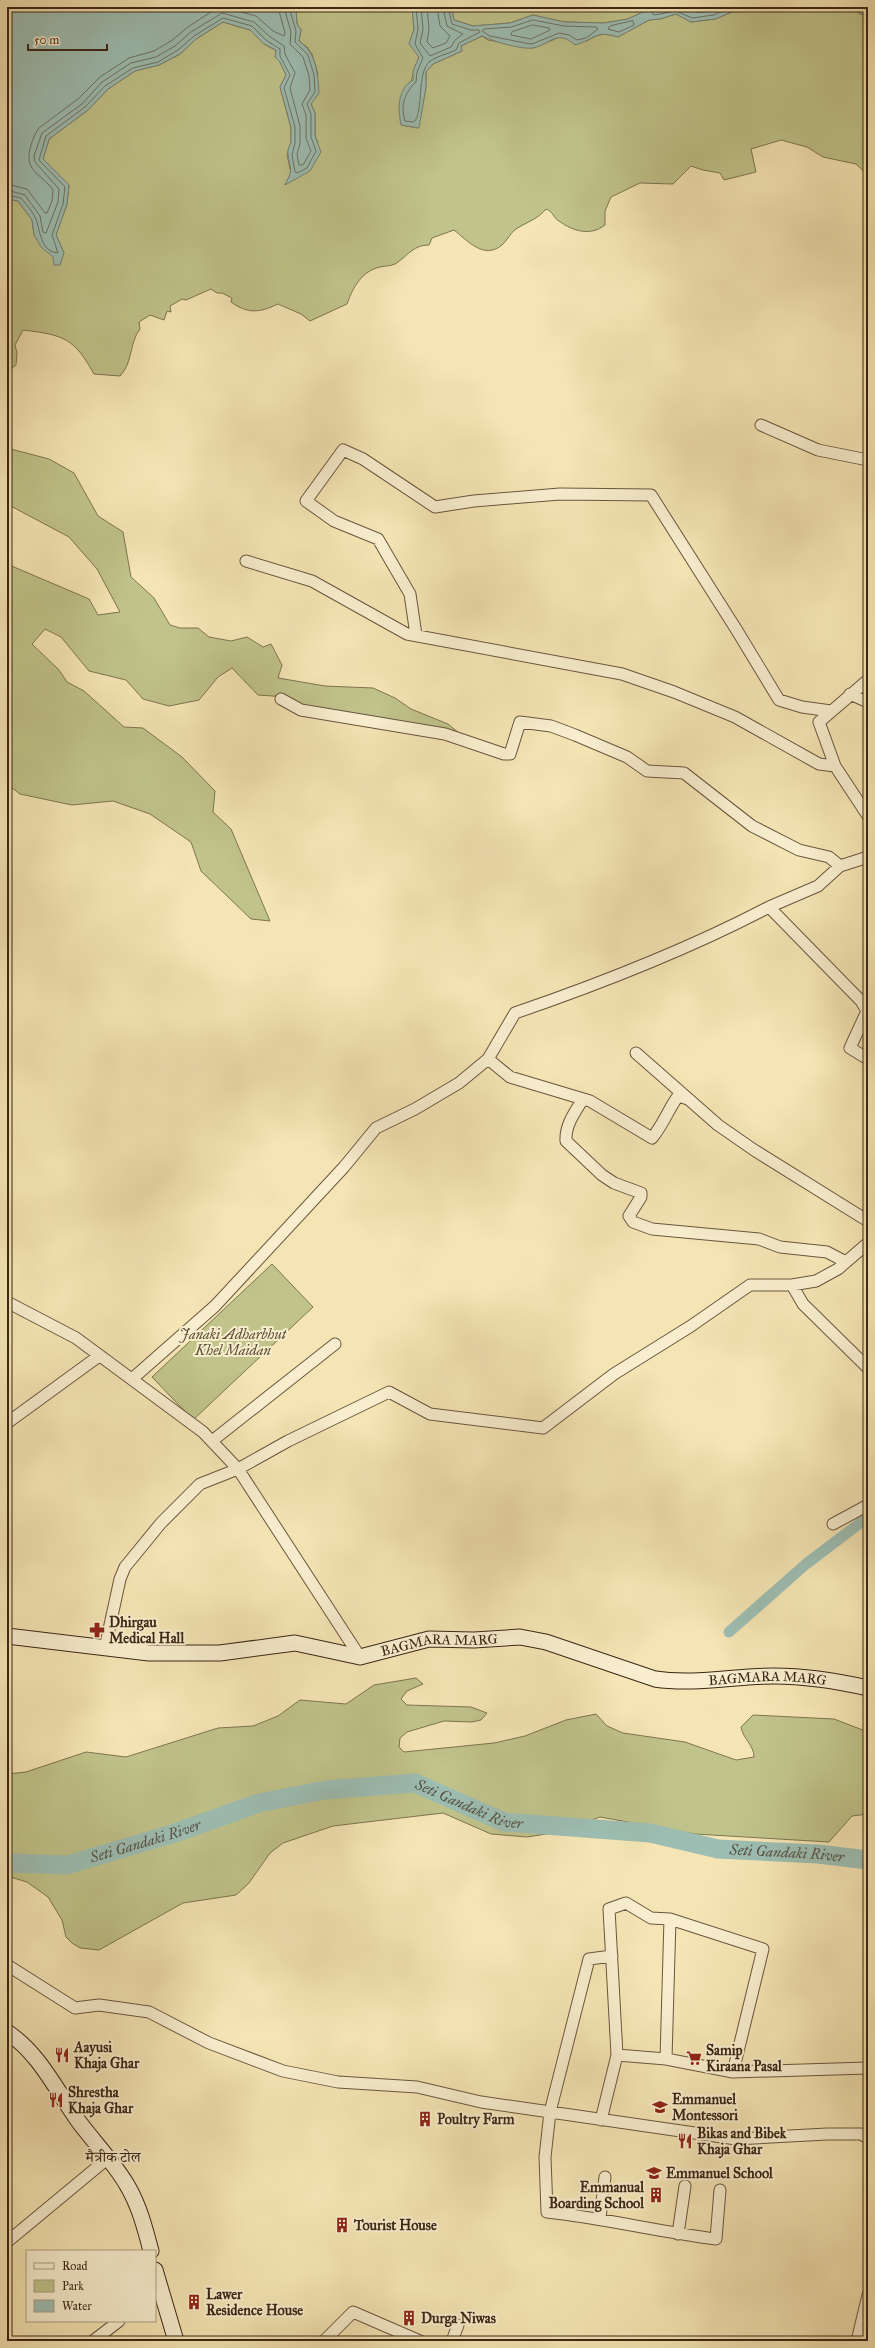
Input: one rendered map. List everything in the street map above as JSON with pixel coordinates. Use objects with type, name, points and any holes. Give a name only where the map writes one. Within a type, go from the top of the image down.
[{"type":"main road","name":"BAGMARA MARG","points":[[7,1636],[149,1653],[220,1653],[295,1643],[360,1657],[429,1639],[474,1640],[520,1637],[546,1642],[655,1679],[674,1682],[775,1676],[839,1681],[868,1688]]},
{"type":"main road","points":[[7,2032],[20,2040],[36,2057],[107,2159],[127,2184],[138,2208],[150,2250]]},
{"type":"main road","points":[[156,2278],[158,2293],[176,2341]]},
{"type":"street","points":[[761,425],[818,450],[868,460]]},
{"type":"street","points":[[416,635],[410,594],[378,539],[334,520],[306,501],[343,450],[362,459],[435,507],[474,501],[560,494],[651,495],[779,700],[802,707],[831,711]]},
{"type":"street","points":[[246,561],[312,581],[407,634],[622,674],[674,692],[735,717],[819,764],[835,766]]},
{"type":"street","points":[[868,680],[850,694],[820,722],[835,766],[868,816]]},
{"type":"street","points":[[850,694],[868,702]]},
{"type":"street","points":[[281,699],[301,710],[445,734],[504,754],[510,754],[520,722],[551,726],[627,757],[647,771],[684,773],[752,826],[799,850],[829,857],[840,866]]},
{"type":"street","points":[[132,1379],[215,1306],[344,1167],[376,1128],[414,1109],[458,1083],[488,1059],[515,1013],[581,990],[667,957],[769,907],[818,886],[840,866],[868,857]]},
{"type":"street","points":[[769,907],[861,1001],[867,1011],[850,1048],[868,1059]]},
{"type":"street","points":[[636,1053],[718,1126],[868,1221]]},
{"type":"street","points":[[488,1059],[510,1076],[583,1099],[652,1138],[662,1125],[666,1112],[678,1096],[688,1099]]},
{"type":"street","points":[[583,1099],[572,1118],[566,1133],[566,1141],[602,1175],[614,1183],[641,1193],[641,1197],[629,1216],[633,1222],[652,1229],[759,1239],[780,1247],[826,1252],[846,1262]]},
{"type":"street","points":[[104,1648],[120,1579],[125,1567],[161,1524],[200,1484],[238,1469],[389,1392],[430,1414],[543,1428],[614,1374],[691,1326],[750,1285],[792,1285],[816,1282],[846,1262],[868,1243]]},
{"type":"street","points":[[792,1285],[803,1304],[868,1368]]},
{"type":"street","points":[[7,1302],[76,1338],[203,1432],[212,1441],[238,1469],[360,1657]]},
{"type":"street","points":[[212,1441],[335,1344]]},
{"type":"street","points":[[7,1423],[99,1356]]},
{"type":"street","points":[[833,1524],[868,1504]]},
{"type":"street","points":[[602,2120],[617,2055],[610,1909],[626,1903],[651,1918],[670,1919],[763,1948],[733,2072]]},
{"type":"street","points":[[666,2059],[670,1919]]},
{"type":"street","points":[[612,1956],[589,1959],[550,2112],[545,2157],[547,2212],[600,2218],[678,2234],[716,2239],[720,2190]]},
{"type":"street","points":[[7,1965],[75,2008],[99,2005],[149,2012],[210,2043],[283,2071],[338,2082],[417,2087],[481,2102],[736,2139],[827,2134],[861,2134],[868,2138]]},
{"type":"street","points":[[617,2055],[666,2059],[733,2072],[868,2068]]},
{"type":"street","points":[[7,2242],[107,2159]]},
{"type":"street","points":[[600,2218],[605,2177]]},
{"type":"street","points":[[678,2234],[685,2186]]},
{"type":"street","points":[[857,2341],[868,2295]]},
{"type":"street","points":[[324,2341],[353,2312],[420,2341]]},
{"type":"street","points":[[93,2341],[118,2322]]},
{"type":"street","points":[[452,2341],[458,2324]]},
{"type":"green space","points":[[290,7],[412,7],[414,29],[412,41],[419,57],[411,82],[401,125],[418,128],[426,87],[426,72],[433,64],[462,51],[461,46],[482,36],[488,40],[533,48],[560,37],[587,41],[602,34],[618,37],[649,20],[660,19],[676,14],[691,22],[715,19],[744,7],[850,7],[860,14],[868,15],[868,175],[856,164],[823,157],[807,147],[781,140],[751,149],[756,172],[724,180],[720,173],[691,166],[673,184],[640,183],[611,197],[605,211],[605,225],[594,231],[582,231],[571,228],[557,220],[551,212],[546,209],[536,218],[514,231],[502,245],[489,251],[483,250],[471,244],[454,230],[432,238],[429,245],[424,245],[412,250],[396,263],[368,272],[355,286],[347,304],[310,321],[301,314],[278,304],[254,311],[243,309],[231,302],[232,298],[222,293],[217,293],[211,289],[186,300],[182,299],[170,306],[171,312],[167,311],[164,320],[150,315],[139,322],[140,329],[134,340],[127,365],[120,376],[94,374],[80,353],[66,340],[49,334],[23,330],[15,345],[17,353],[16,365],[7,372],[7,199],[18,201],[32,220],[34,235],[53,257],[64,253],[56,235],[67,204],[69,185],[43,159],[49,139],[88,110],[108,89],[135,71],[159,65],[180,54],[196,39],[223,22],[250,30],[264,44],[277,51],[275,57],[280,62],[286,75],[280,87],[291,128],[291,143],[287,155],[291,173],[285,185],[318,142],[315,136],[315,113],[311,104],[318,74],[312,54],[307,47],[299,41],[301,30],[297,24],[296,10]]},
{"type":"green space","points":[[451,7],[653,7],[628,19],[604,23],[564,22],[533,15],[510,23],[473,26],[454,20]]},
{"type":"green space","points":[[7,448],[49,459],[74,473],[98,516],[123,532],[131,577],[154,598],[170,625],[180,628],[198,628],[209,637],[231,641],[247,637],[263,647],[271,644],[282,665],[278,678],[325,686],[373,688],[395,698],[411,709],[448,724],[465,738],[303,708],[286,697],[258,695],[232,668],[218,677],[199,700],[169,706],[143,699],[126,680],[89,671],[61,637],[45,629],[32,644],[59,670],[67,682],[84,691],[124,727],[143,728],[182,757],[215,791],[213,812],[231,829],[270,921],[251,919],[201,871],[191,842],[150,814],[113,801],[72,805],[20,794],[7,784],[7,564],[89,599],[98,615],[120,612],[97,569],[69,537],[7,504]]},
{"type":"green space","name":"Janaki Adharbhut Khel Maidan","points":[[272,1264],[313,1307],[193,1420],[152,1377]]},
{"type":"green space","points":[[416,1678],[423,1684],[407,1691],[401,1699],[407,1705],[471,1707],[487,1713],[481,1720],[472,1722],[444,1721],[407,1732],[400,1738],[399,1747],[404,1752],[494,1743],[525,1736],[566,1720],[596,1714],[607,1726],[623,1733],[685,1742],[736,1760],[754,1757],[754,1753],[741,1727],[753,1715],[834,1719],[868,1732],[868,1814],[852,1816],[829,1842],[695,1834],[600,1817],[553,1833],[527,1837],[491,1834],[443,1813],[333,1826],[283,1843],[270,1853],[249,1883],[236,1895],[183,1903],[99,1950],[80,1948],[72,1943],[66,1937],[62,1920],[48,1897],[27,1882],[7,1876],[7,1774],[26,1772],[86,1752],[126,1757],[218,1728],[253,1726],[278,1716],[300,1700],[346,1704],[374,1685]]},
{"type":"water","points":[[7,7],[290,7],[296,10],[297,24],[301,30],[299,41],[305,46],[313,57],[317,71],[319,93],[311,104],[315,113],[315,136],[321,152],[310,171],[285,185],[291,170],[288,151],[291,143],[291,127],[280,87],[286,75],[280,62],[275,57],[276,50],[264,44],[250,30],[223,22],[196,39],[180,54],[159,65],[135,71],[108,89],[88,110],[49,139],[43,159],[69,185],[67,204],[56,235],[64,253],[60,265],[54,265],[53,257],[41,247],[34,235],[32,220],[18,201],[7,199]]},
{"type":"water","points":[[412,7],[451,7],[454,20],[473,26],[510,23],[533,15],[564,22],[604,23],[628,19],[653,7],[744,7],[715,19],[691,22],[676,14],[660,19],[649,20],[618,37],[605,34],[596,36],[575,45],[569,40],[559,38],[533,48],[522,48],[500,43],[482,36],[461,46],[462,51],[433,64],[426,72],[426,87],[419,128],[401,125],[399,112],[401,94],[413,80],[413,71],[419,57],[409,44],[414,29]]},
{"type":"water","points":[[850,7],[868,7],[868,15],[860,14]]},
{"type":"waterway","points":[[729,1632],[806,1564],[868,1517]]},
{"type":"waterway","name":"Seti Gandaki River","points":[[7,1863],[67,1865],[175,1833],[259,1803],[325,1790],[415,1783],[504,1822],[650,1833],[718,1849],[818,1854],[868,1860]]},
{"type":"place","name":"Dhirgau Medical Hall","points":[[97,1630]]},
{"type":"place","name":"Aayusi Khaja Ghar","points":[[62,2055]]},
{"type":"place","name":"Samip Kiraana Pasal","points":[[694,2058]]},
{"type":"place","name":"Shrestha Khaja Ghar","points":[[56,2100]]},
{"type":"place","name":"Emmanuel Montessori","points":[[660,2107]]},
{"type":"place","name":"Poultry Farm","points":[[425,2119]]},
{"type":"place","name":"Bikas and Bibek Khaja Ghar","points":[[685,2141]]},
{"type":"place","name":"Emmanuel School","points":[[654,2173]]},
{"type":"place","name":"Emmanual Boarding School","points":[[656,2195]]},
{"type":"place","name":"Tourist House","points":[[342,2225]]},
{"type":"place","name":"Lawer Residence House","points":[[194,2302]]},
{"type":"place","name":"Durga Niwas","points":[[409,2318]]},
{"type":"district","name":"मैत्रीक टोल","points":[[113,2157]]}]
